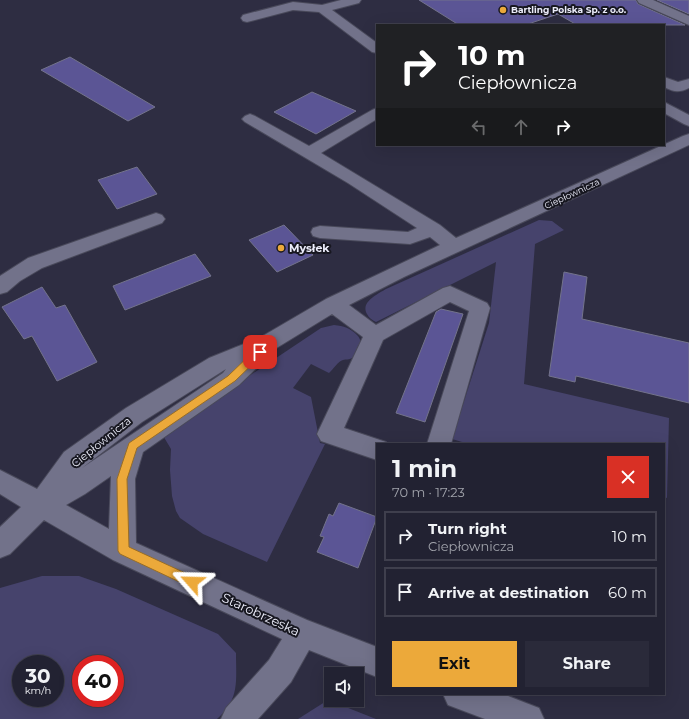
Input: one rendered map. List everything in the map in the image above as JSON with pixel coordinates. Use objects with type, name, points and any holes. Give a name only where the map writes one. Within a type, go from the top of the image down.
[{"type":"street","points":[[247,18],[293,6],[322,9],[355,0]]},
{"type":"street","points":[[643,0],[689,21]]},
{"type":"street","points":[[322,9],[376,49]]},
{"type":"street","points":[[665,82],[677,88],[689,83]]},
{"type":"street","points":[[665,108],[689,121]]},
{"type":"street","points":[[308,154],[376,114]]},
{"type":"street","points":[[250,119],[396,206],[432,229],[454,246]]},
{"type":"street","name":"Ciepłownicza","points":[[42,505],[73,460],[134,415],[216,364],[269,343],[333,304],[454,246],[551,204],[689,139]]},
{"type":"street","points":[[0,287],[35,263],[156,219]]},
{"type":"street","points":[[320,232],[410,238],[432,229]]},
{"type":"street","points":[[376,449],[329,434],[375,335],[450,293],[480,308],[439,443]]},
{"type":"street","points":[[333,304],[375,335]]},
{"type":"street","name":"Ciepłownicza","points":[[42,505],[76,486],[231,379],[269,343]]},
{"type":"street","name":"Ciepłownicza","points":[[124,551],[122,479],[133,446]]},
{"type":"street","name":"Starobrzeska","points":[[0,481],[124,551],[302,633],[376,662]]},
{"type":"street","points":[[0,545],[42,505]]},
{"type":"street","points":[[237,719],[280,671],[302,633]]},
{"type":"street","points":[[462,695],[528,719]]},
{"type":"shaded area","points":[[539,220],[552,221],[564,230],[535,244],[524,384],[669,418],[667,498],[665,497],[665,443],[466,443],[452,439],[489,323],[496,262],[376,322],[367,314],[365,310],[366,306],[371,299],[386,289]]},
{"type":"shaded area","points":[[334,325],[347,328],[357,335],[361,344],[360,348],[358,354],[350,359],[341,361],[329,373],[311,364],[293,388],[311,397],[320,443],[325,444],[267,562],[203,534],[180,518],[176,511],[172,496],[170,470],[171,449],[162,434],[321,328]]},
{"type":"shaded area","points":[[42,576],[79,576],[116,589],[218,634],[236,653],[236,681],[233,697],[230,704],[217,719],[0,719],[0,588]]},
{"type":"shaded area","points":[[324,703],[324,707],[346,707],[376,719],[298,719]]},
{"type":"building","name":"Bartling Polska Sp. z o.o.","points":[[419,0],[636,0],[638,4],[685,25],[575,24],[558,14],[528,24],[457,24]]},
{"type":"building","points":[[657,0],[689,0],[689,14]]},
{"type":"building","points":[[70,57],[155,107],[128,121],[41,70]]},
{"type":"building","points":[[312,92],[356,111],[316,134],[274,112]]},
{"type":"building","points":[[137,167],[157,194],[117,209],[98,180]]},
{"type":"building","name":"Mysłek","points":[[284,225],[313,255],[277,272],[249,240]]},
{"type":"building","points":[[195,254],[211,276],[125,310],[113,286]]},
{"type":"building","points":[[564,272],[587,277],[582,319],[689,343],[689,403],[576,376],[575,382],[549,376]]},
{"type":"building","points":[[42,287],[56,308],[65,305],[97,362],[57,381],[32,336],[24,339],[2,307]]},
{"type":"building","points":[[441,309],[463,314],[425,422],[396,413],[436,312]]},
{"type":"building","points":[[339,503],[376,517],[358,568],[317,552],[324,537],[320,536],[329,514],[333,516]]},
{"type":"place","name":"Bartling Polska Sp. z o.o.","points":[[503,10]]},
{"type":"place","name":"Mysłek","points":[[281,248]]},
{"type":"route","points":[[192,582],[124,551],[122,479],[133,446],[231,379],[260,352]]}]
